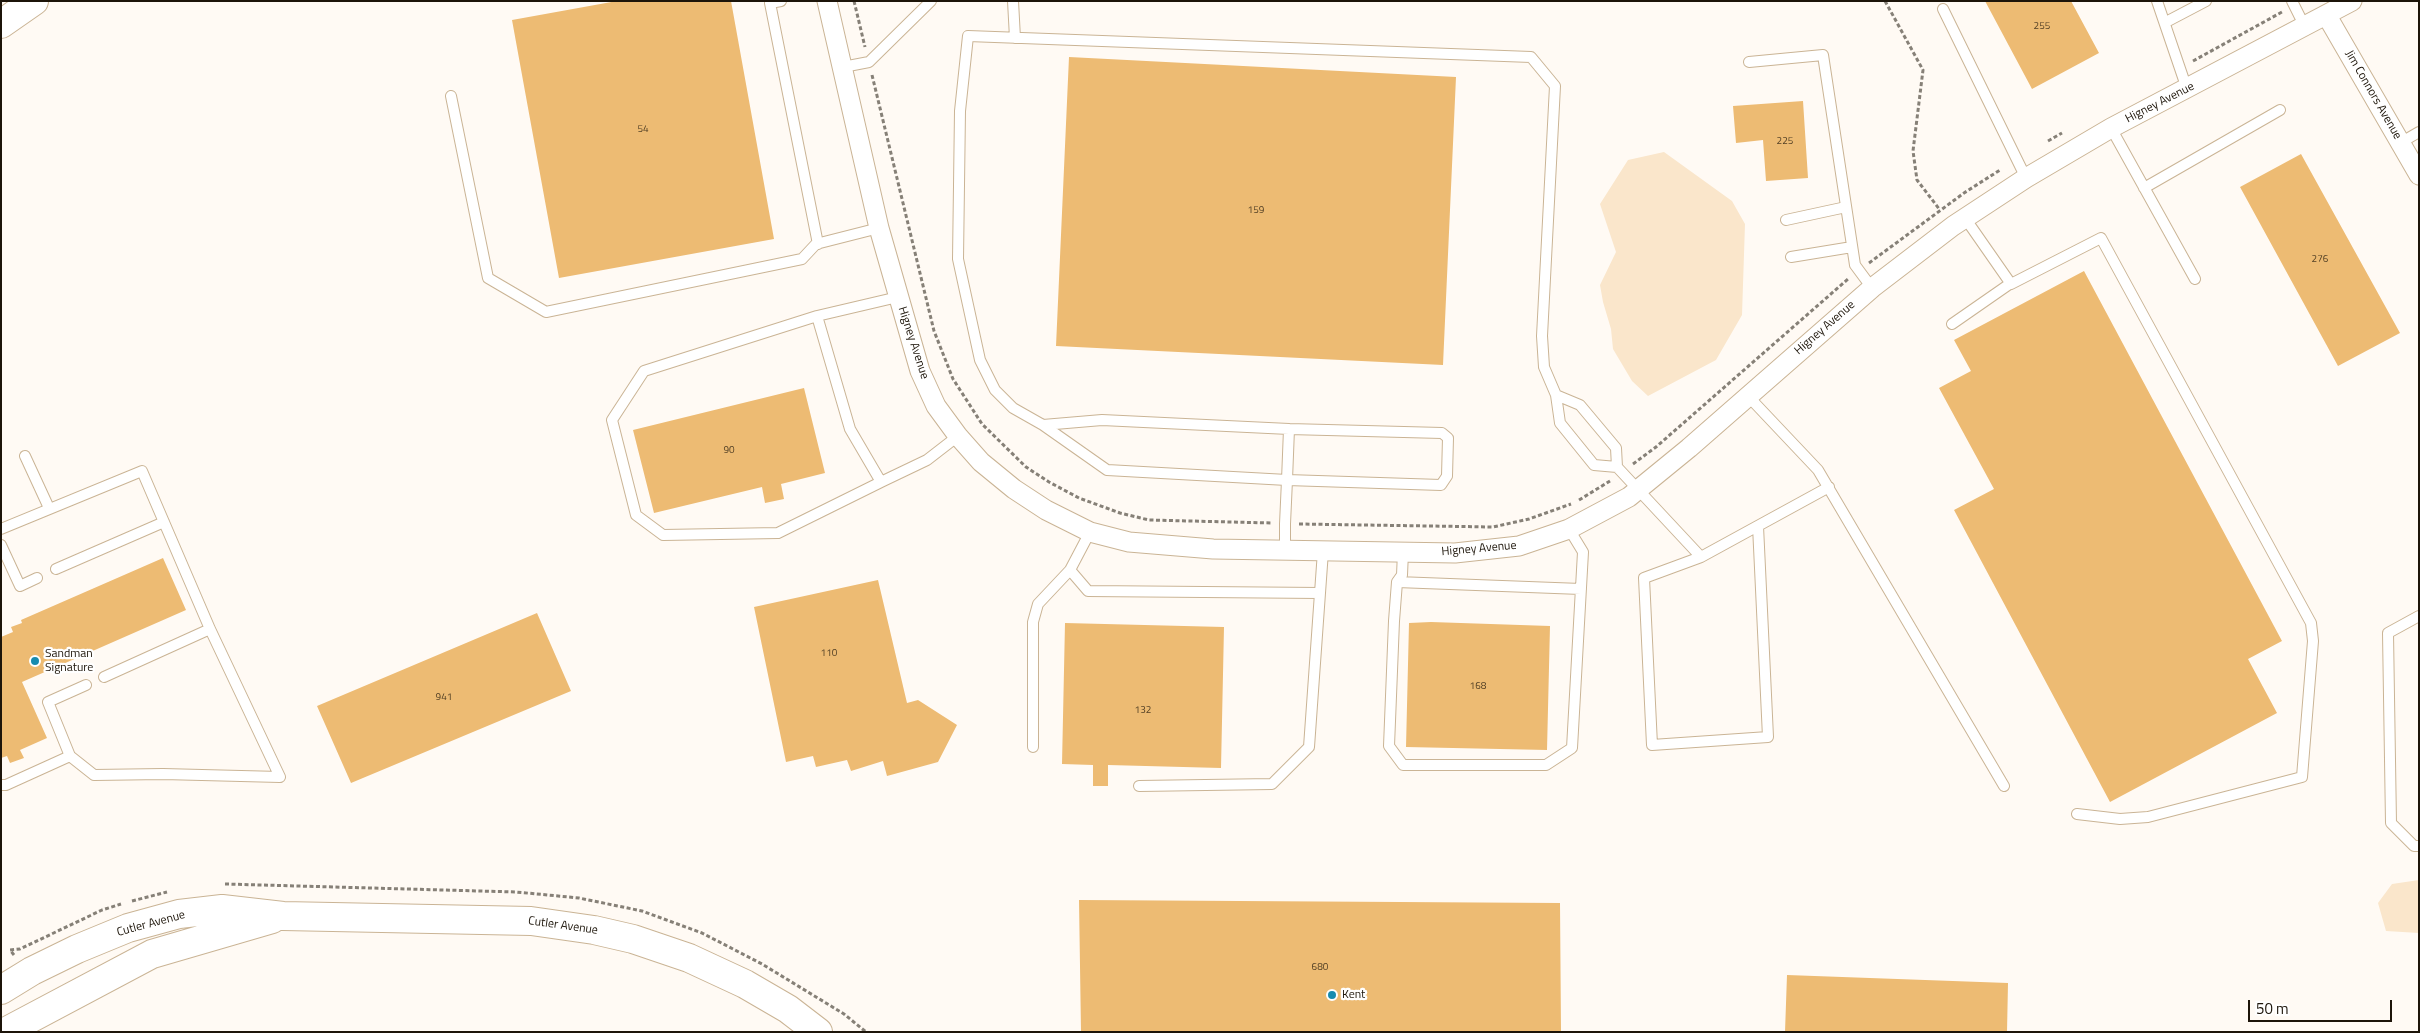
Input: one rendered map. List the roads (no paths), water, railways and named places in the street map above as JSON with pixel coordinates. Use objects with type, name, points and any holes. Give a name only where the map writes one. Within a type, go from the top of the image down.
[{"type":"street","points":[[1,24],[34,1]]},
{"type":"street","name":"Higney Avenue","points":[[827,1],[880,228],[920,372],[936,406],[958,436],[981,462],[1014,490],[1046,510],[1090,532],[1129,542],[1213,549],[1455,553],[1519,546],[1569,529],[1640,489],[1872,288],[1942,233],[2026,178],[2111,128],[2327,16],[2352,1]]},
{"type":"street","name":"Jim Connors Avenue","points":[[2327,16],[2419,175]]},
{"type":"street","name":"Cutler Avenue","points":[[1,990],[32,971],[77,949],[128,928],[170,916],[222,909],[283,916],[532,920],[594,930],[632,939],[689,958],[745,984],[788,1009],[818,1032]]},
{"type":"street","name":"Cutler Avenue","points":[[8,1025],[152,954],[283,916]]},
{"type":"lane","points":[[781,1],[770,3],[818,244]]},
{"type":"lane","points":[[842,67],[869,62],[931,1]]},
{"type":"lane","points":[[1013,1],[1016,38]]},
{"type":"lane","points":[[2157,1],[2166,22],[2187,89]]},
{"type":"lane","points":[[2166,22],[2206,1]]},
{"type":"lane","points":[[2289,6],[2305,27]]},
{"type":"lane","points":[[1943,9],[2026,178]]},
{"type":"lane","points":[[1043,425],[1102,420],[1288,429],[1442,433],[1448,438],[1447,476],[1441,485],[1287,480],[1107,470],[1043,425],[1013,408],[995,390],[980,360],[958,259],[960,111],[968,36],[1531,57],[1555,86],[1542,336],[1544,367],[1556,395],[1560,423],[1594,465],[1620,470],[1640,489],[1701,557]]},
{"type":"lane","points":[[1749,62],[1823,55],[1855,265],[1872,288]]},
{"type":"lane","points":[[451,96],[488,278],[546,312],[802,259],[818,244],[880,228]]},
{"type":"lane","points":[[2144,188],[2280,110]]},
{"type":"lane","points":[[2111,128],[2195,279]]},
{"type":"lane","points":[[2400,142],[2419,132]]},
{"type":"lane","points":[[1786,220],[1846,207]]},
{"type":"lane","points":[[1965,218],[2011,283]]},
{"type":"lane","points":[[1952,324],[2011,283],[2101,238],[2311,623],[2313,641],[2302,777],[2148,817],[2120,819],[2077,814]]},
{"type":"lane","points":[[1791,257],[1852,247]]},
{"type":"lane","points":[[898,297],[817,316],[644,371],[612,420],[636,514],[663,535],[778,532],[927,460],[958,436]]},
{"type":"lane","points":[[817,316],[850,429],[880,482]]},
{"type":"lane","points":[[1556,395],[1580,405],[1616,448],[1620,470]]},
{"type":"lane","points":[[1748,396],[1818,470],[2004,786]]},
{"type":"lane","points":[[1285,550],[1288,429]]},
{"type":"lane","points":[[25,456],[49,508]]},
{"type":"lane","points":[[1,529],[142,471],[210,629],[280,777],[163,774],[94,775],[70,756],[48,702],[86,685]]},
{"type":"lane","points":[[1758,526],[1768,737],[1652,744],[1644,578],[1701,557],[1829,487]]},
{"type":"lane","points":[[56,569],[164,522]]},
{"type":"lane","points":[[1403,552],[1402,575],[1397,582],[1389,746],[1403,765],[1546,765],[1572,748],[1583,552],[1569,529]]},
{"type":"lane","points":[[1033,747],[1033,622],[1038,604],[1070,570],[1090,532]]},
{"type":"lane","points":[[1,545],[20,586],[37,578]]},
{"type":"lane","points":[[1138,786],[1272,784],[1309,747],[1323,551]]},
{"type":"lane","points":[[1070,570],[1088,591],[1320,593]]},
{"type":"lane","points":[[1397,582],[1581,589]]},
{"type":"lane","points":[[2419,616],[2388,633],[2391,823],[2414,846],[2419,846]]},
{"type":"lane","points":[[104,677],[210,629]]},
{"type":"lane","points":[[1,784],[6,785],[70,756]]},
{"type":"place","name":"Sandman Signature","points":[[35,661]]},
{"type":"place","name":"Kent","points":[[1332,995]]}]
